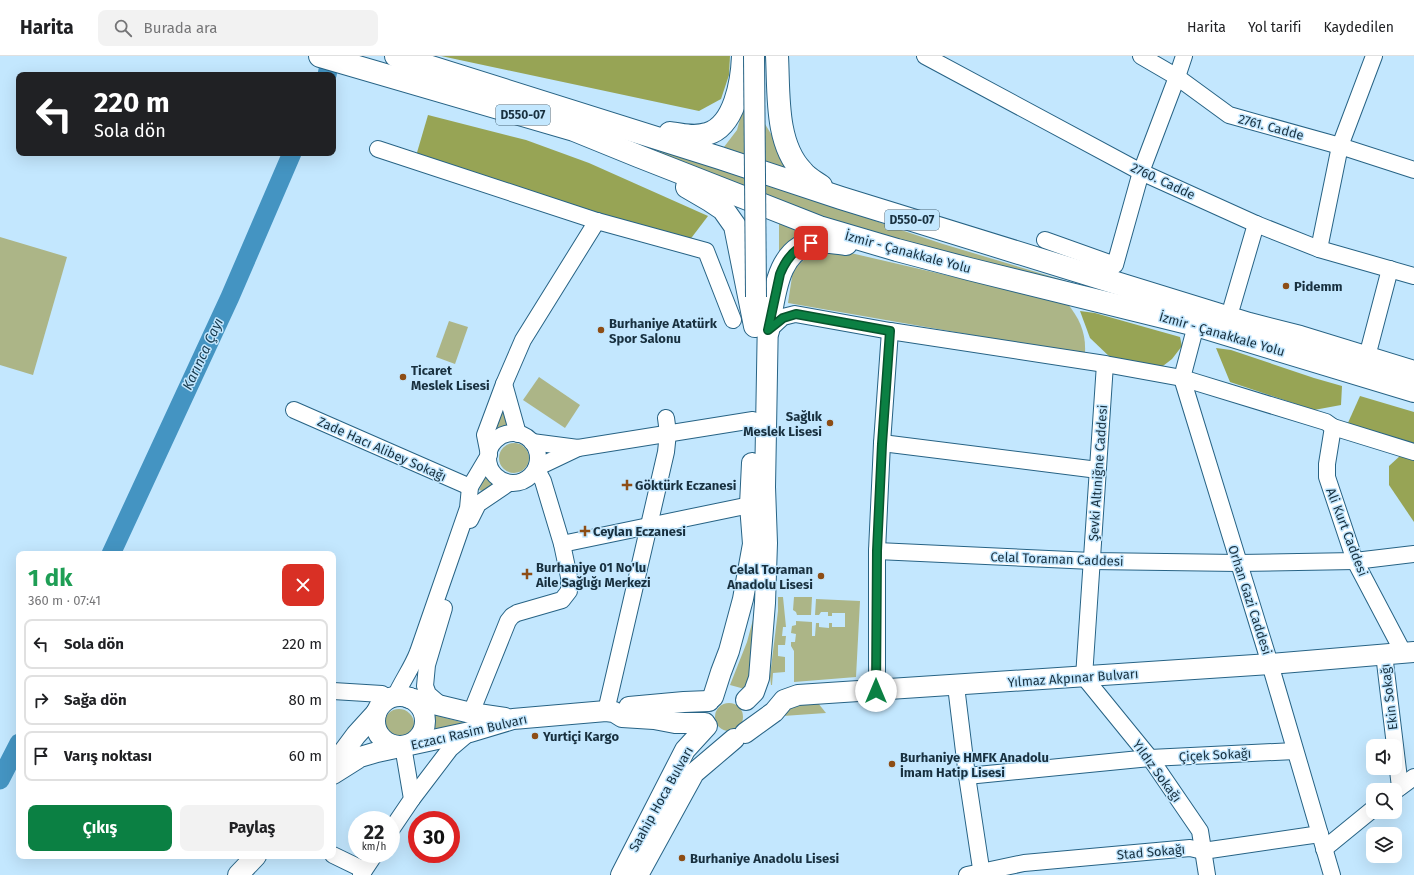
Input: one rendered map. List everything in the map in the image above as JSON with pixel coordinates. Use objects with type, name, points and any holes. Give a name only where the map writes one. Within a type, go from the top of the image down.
[{"type":"highway","name":"İzmir - Çanakkale Yolu","points":[[320,56],[405,66],[617,125],[841,198],[1249,324],[1300,337],[1414,372]]},
{"type":"highway","points":[[617,125],[695,136],[706,135],[715,131],[733,108],[739,91],[743,56]]},
{"type":"highway","points":[[777,56],[780,122],[789,150],[800,170],[808,177],[841,198]]},
{"type":"highway","name":"İzmir - Çanakkale Yolu","points":[[405,66],[574,130],[819,227],[897,250],[1196,325],[1414,391]]},
{"type":"highway","points":[[638,156],[722,209],[734,226],[762,328]]},
{"type":"highway","points":[[762,328],[780,274],[790,255],[804,245],[818,242],[828,242],[897,250]]},
{"type":"main road","points":[[754,56],[762,297]]},
{"type":"main road","points":[[747,702],[754,692],[759,678],[765,603],[767,543],[762,297],[767,56]]},
{"type":"main road","points":[[610,712],[624,707],[711,699],[718,694],[730,692],[741,696],[747,702],[751,710],[752,720],[748,729],[740,736],[727,740],[720,739],[714,735],[706,725],[704,712],[711,699],[729,651],[743,598],[753,544],[750,505],[752,486],[753,420],[762,328]]},
{"type":"main road","name":"Yılmaz Akpınar Bulvarı","points":[[740,736],[774,712],[784,700],[798,696],[1270,664],[1400,653]]},
{"type":"main road","points":[[747,702],[763,697],[798,696]]},
{"type":"main road","points":[[336,762],[356,735],[392,702],[416,703],[421,709],[424,717],[424,725],[422,732],[417,739],[411,744],[395,746],[388,744],[381,739],[375,724],[392,702]]},
{"type":"main road","name":"Eczacı Rasim Bulvarı","points":[[392,702],[444,708],[470,722]]},
{"type":"main road","name":"Eczacı Rasim Bulvarı","points":[[336,772],[360,757],[403,746],[470,722],[610,712],[622,717],[706,725]]},
{"type":"main road","name":"Saahip Hoca Bulvarı","points":[[621,875],[685,750],[706,725]]},
{"type":"main road","name":"Saahip Hoca Bulvarı","points":[[638,875],[694,773],[740,736]]},
{"type":"main road","points":[[238,875],[253,859]]},
{"type":"street","name":"2760. Cadde","points":[[925,56],[1141,172],[1256,224],[1319,249],[1414,276]]},
{"type":"street","name":"2761. Cadde","points":[[1141,56],[1177,77],[1229,115],[1340,146],[1414,170]]},
{"type":"street","points":[[1045,240],[1115,265],[1141,172],[1184,56]]},
{"type":"street","points":[[1319,249],[1340,146],[1374,56]]},
{"type":"street","points":[[378,149],[597,221],[706,251],[733,320]]},
{"type":"street","points":[[336,691],[382,694],[392,702],[414,663],[468,508],[470,487],[489,455],[485,435],[504,384],[523,340],[597,221]]},
{"type":"street","points":[[1232,306],[1256,224]]},
{"type":"street","points":[[1369,348],[1390,269]]},
{"type":"street","points":[[762,328],[783,318],[796,314],[890,331],[1105,364],[1182,378],[1326,422],[1333,427],[1414,452]]},
{"type":"street","points":[[1182,378],[1196,325]]},
{"type":"street","points":[[876,691],[877,551],[882,444],[890,331]]},
{"type":"street","name":"Şevki Altıniğne Caddesi","points":[[1084,677],[1105,364]]},
{"type":"street","name":"Orhan Gazi Caddesi","points":[[1182,378],[1270,664],[1332,875]]},
{"type":"street","points":[[504,384],[518,434]]},
{"type":"street","name":"Zade Hacı Alibey Sokağı","points":[[294,410],[470,487]]},
{"type":"street","points":[[400,817],[470,722],[508,621],[517,613],[562,600],[570,591],[569,577],[562,544],[540,474],[538,454],[532,442],[528,438],[511,433],[499,438],[490,448],[489,462],[491,470],[502,480],[510,483],[518,483],[532,475],[540,474],[578,448],[667,426],[753,420]]},
{"type":"street","points":[[610,712],[666,452],[667,426]]},
{"type":"street","name":"Ali Kurt Caddesi","points":[[1333,427],[1327,464],[1327,477],[1355,561],[1400,653]]},
{"type":"street","points":[[532,442],[578,448]]},
{"type":"street","points":[[882,444],[1098,470]]},
{"type":"street","points":[[444,708],[428,694],[425,686],[427,664],[470,520],[478,504],[510,483]]},
{"type":"street","points":[[562,544],[750,505]]},
{"type":"street","name":"Celal Toraman Caddesi","points":[[877,551],[1092,561],[1238,563],[1355,561],[1414,554]]},
{"type":"street","name":"Ekin Sokağı","points":[[1398,783],[1400,653]]},
{"type":"street","name":"Yıldız Sokağı","points":[[1084,677],[1150,758],[1200,831],[1207,875]]},
{"type":"street","points":[[956,686],[977,874]]},
{"type":"street","points":[[403,746],[412,799]]},
{"type":"street","name":"Çiçek Sokağı","points":[[967,776],[1150,758],[1295,751]]},
{"type":"street","points":[[1402,786],[1414,778]]},
{"type":"street","points":[[1324,849],[1366,815]]},
{"type":"street","name":"Stad Sokağı","points":[[977,874],[1024,863],[1190,848],[1203,851],[1320,834]]},
{"type":"street","points":[[336,857],[363,873],[369,863]]},
{"type":"green space","points":[[441,56],[730,56],[729,75],[721,99],[699,111]]},
{"type":"green space","points":[[426,71],[774,183],[892,227],[1073,283],[1077,286],[941,252],[770,203]]},
{"type":"green space","points":[[747,94],[794,172],[724,147],[737,130]]},
{"type":"green space","points":[[428,115],[526,140],[589,163],[708,216],[689,241],[416,156]]},
{"type":"green space","points":[[779,220],[822,234],[779,257]]},
{"type":"green space","points":[[0,237],[67,257],[33,375],[0,365]]},
{"type":"green space","points":[[829,248],[1067,303],[1081,326],[1085,353],[1081,354],[788,303],[793,270],[808,256]]},
{"type":"green space","points":[[1080,311],[1095,313],[1180,337],[1182,346],[1172,359],[1159,369],[1112,359],[1090,338]]},
{"type":"green space","points":[[449,321],[468,327],[455,364],[436,357]]},
{"type":"green space","points":[[1216,348],[1231,350],[1342,386],[1341,405],[1314,410],[1230,382]]},
{"type":"green space","points":[[539,377],[580,405],[565,428],[523,400]]},
{"type":"green space","points":[[1360,396],[1414,412],[1414,444],[1347,425]]},
{"type":"green space","points":[[501,407],[510,429],[493,436],[495,418]]},
{"type":"green space","points":[[514,443],[520,444],[528,452],[528,464],[520,472],[514,473],[508,472],[500,464],[499,458],[500,452],[508,444]]},
{"type":"green space","points":[[1401,455],[1414,459],[1414,522],[1389,485],[1389,466]]},
{"type":"green space","points":[[489,469],[493,477],[498,480],[483,491],[479,490]]},
{"type":"green space","points":[[778,597],[783,597],[786,627],[783,627],[782,636],[786,636],[785,645],[778,645],[778,656],[785,657],[785,672],[773,673],[771,685],[770,676],[778,611]]},
{"type":"green space","points":[[794,597],[812,597],[811,615],[797,615],[793,610]]},
{"type":"green space","points":[[816,599],[860,601],[856,677],[794,682],[794,651],[791,646],[791,642],[795,642],[796,634],[791,633],[792,626],[796,625],[796,621],[812,622],[812,636],[815,636],[816,623],[819,623],[819,627],[829,628],[829,623],[832,623],[832,627],[845,627],[845,613],[832,613],[832,616],[828,616],[828,612],[821,612],[819,615],[815,615]]},
{"type":"green space","points":[[758,601],[752,691],[730,685],[747,642]]},
{"type":"green space","points":[[729,703],[739,707],[743,717],[739,727],[729,731],[719,727],[715,717],[719,707]]},
{"type":"green space","points":[[818,703],[826,713],[783,716],[791,705]]},
{"type":"green space","points":[[399,709],[410,713],[414,724],[410,735],[399,739],[388,735],[384,724],[388,713]]},
{"type":"green space","points":[[431,714],[472,725],[431,734],[433,721]]},
{"type":"waterway","name":"Karınca Çayı","points":[[328,72],[331,56]]},
{"type":"waterway","name":"Karınca Çayı","points":[[112,551],[230,297],[291,156]]},
{"type":"waterway","name":"Karınca Çayı","points":[[0,780],[16,749]]},
{"type":"place","name":"Pidemm","points":[[1286,286]]},
{"type":"place","name":"Burhaniye Atatürk Spor Salonu","points":[[601,330]]},
{"type":"place","name":"Ticaret Meslek Lisesi","points":[[403,377]]},
{"type":"place","name":"Sağlık Meslek Lisesi","points":[[830,423]]},
{"type":"place","name":"Göktürk Eczanesi","points":[[627,485]]},
{"type":"place","name":"Ceylan Eczanesi","points":[[585,531]]},
{"type":"place","name":"Burhaniye 01 No'lu Aile Sağlığı Merkezi","points":[[527,574]]},
{"type":"place","name":"Celal Toraman Anadolu Lisesi","points":[[821,576]]},
{"type":"place","name":"Yurtiçi Kargo","points":[[535,736]]},
{"type":"place","name":"Burhaniye HMFK Anadolu İmam Hatip Lisesi","points":[[892,764]]},
{"type":"place","name":"Burhaniye Anadolu Lisesi","points":[[682,858]]},
{"type":"route","points":[[811,243],[804,245],[790,255],[783,266],[768,330],[783,318],[796,314],[890,331],[882,444],[877,551],[876,691]]}]
